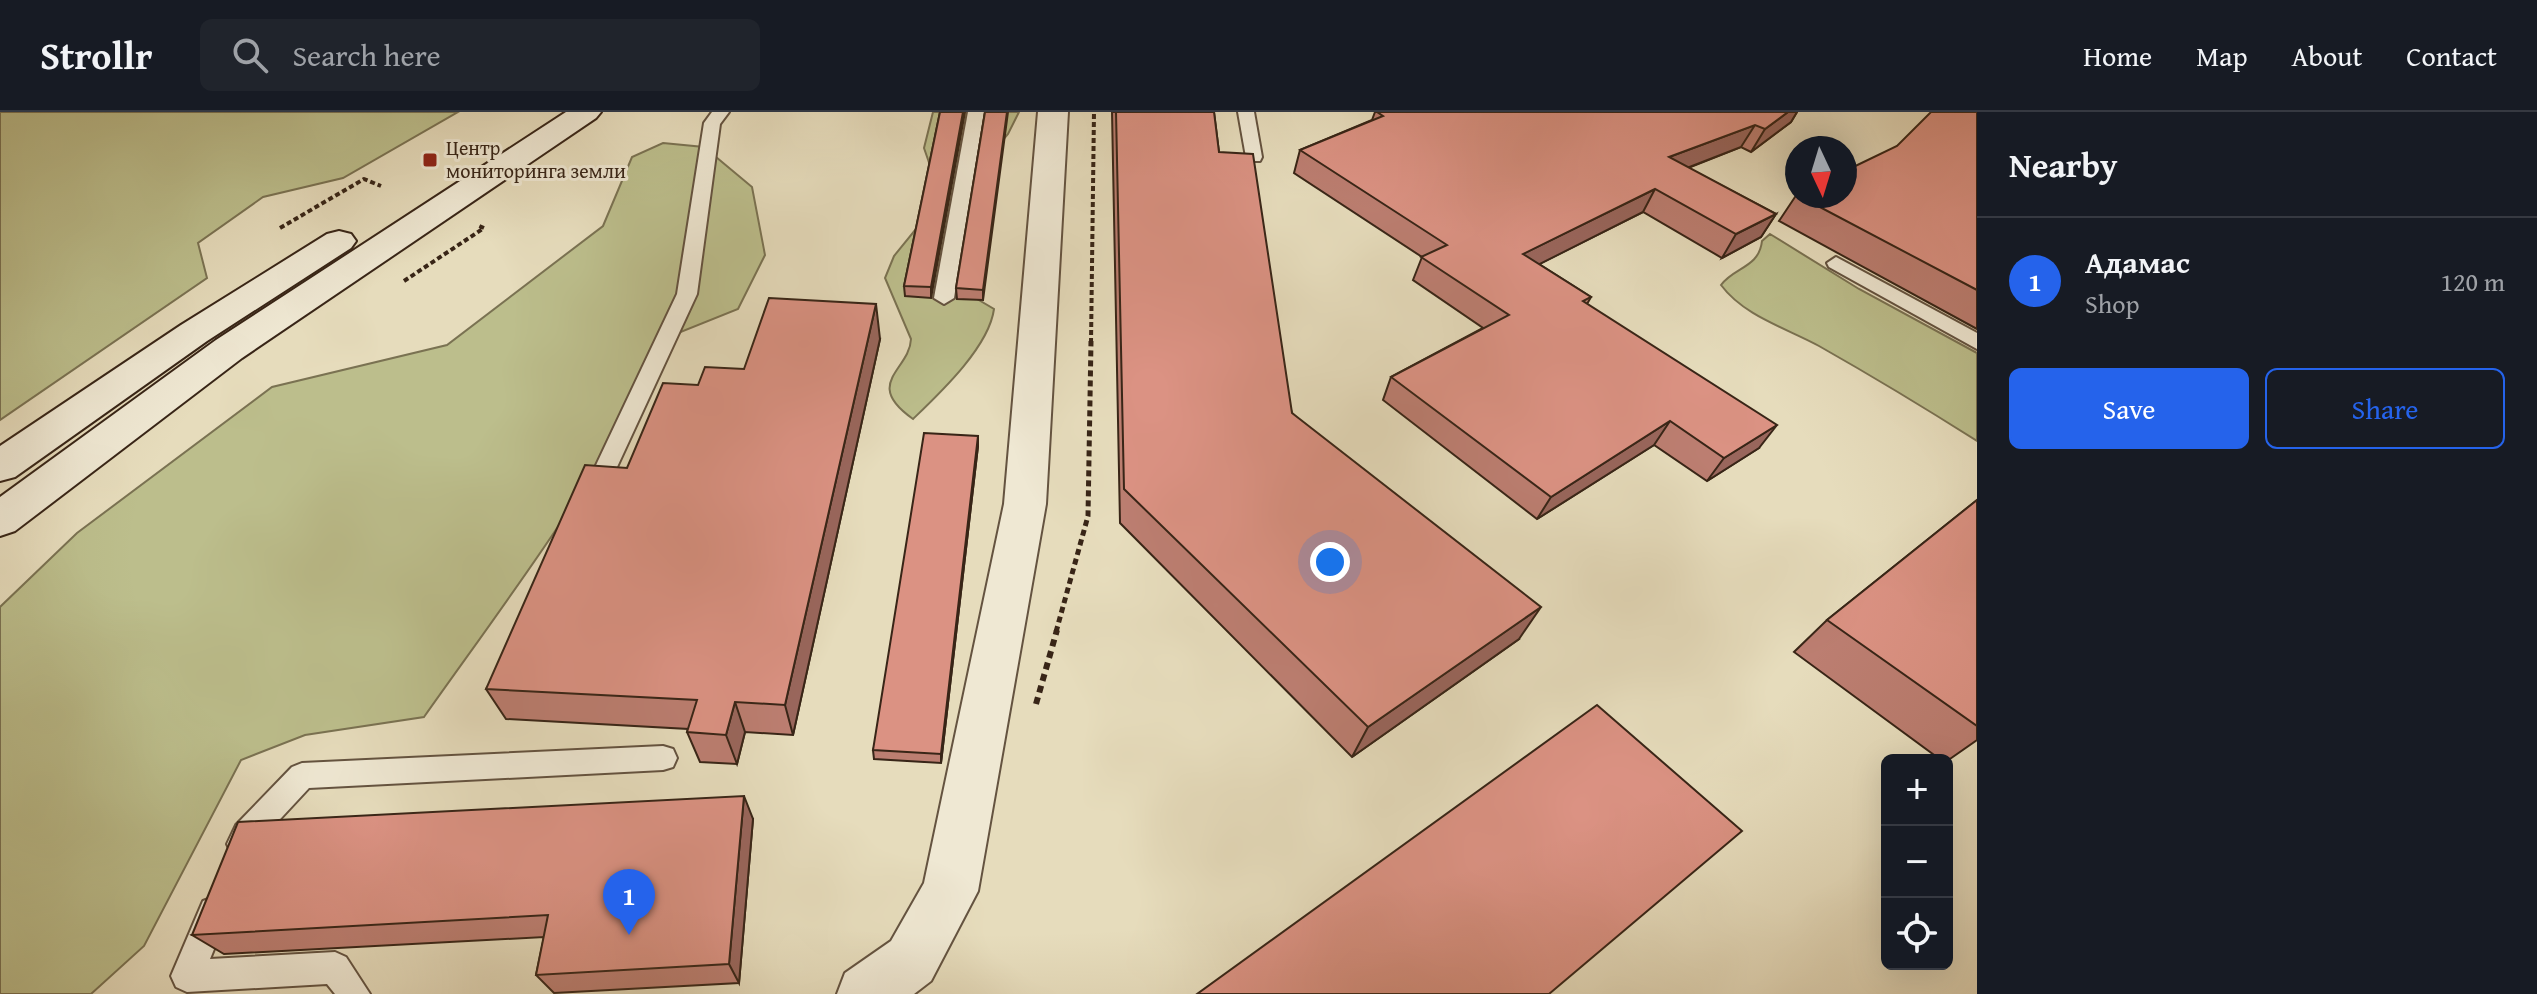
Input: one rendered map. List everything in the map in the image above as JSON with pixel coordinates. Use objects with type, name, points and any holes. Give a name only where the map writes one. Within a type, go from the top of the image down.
[{"type":"main road","points":[[0,466],[194,333],[539,112]]},
{"type":"main road","points":[[0,520],[229,349],[586,112]]},
{"type":"main road","points":[[866,994],[911,961],[950,891],[1025,504],[1053,112]]},
{"type":"lane","points":[[600,480],[687,294],[712,123],[721,112]]},
{"type":"lane","points":[[944,298],[976,112]]},
{"type":"lane","points":[[1246,112],[1254,157]]},
{"type":"lane","points":[[1836,263],[1977,342]]},
{"type":"lane","points":[[234,863],[246,835],[302,776],[663,758]]},
{"type":"lane","points":[[222,892],[187,976],[335,968],[354,994]]},
{"type":"path","points":[[280,228],[364,179],[381,186]]},
{"type":"path","points":[[404,281],[484,228],[472,223]]},
{"type":"green space","points":[[0,112],[458,112],[343,178],[263,197],[198,243],[207,278],[0,420]]},
{"type":"green space","points":[[933,112],[1019,112],[1008,134],[986,160],[968,222],[954,250],[960,283],[967,293],[994,309],[990,324],[962,368],[913,419],[891,396],[892,377],[909,350],[911,339],[885,278],[894,256],[916,229],[935,180],[924,148]]},
{"type":"green space","points":[[663,143],[704,147],[752,187],[765,255],[738,309],[668,337],[586,485],[424,717],[305,735],[241,760],[144,946],[91,994],[0,994],[0,607],[77,533],[272,387],[447,345],[603,226],[632,157]]},
{"type":"green space","points":[[1770,234],[1859,289],[1977,353],[1977,441],[1839,357],[1753,313],[1730,296],[1721,285],[1756,257],[1762,241]]},
{"type":"building","points":[[940,112],[963,112],[931,287],[904,286]]},
{"type":"building","points":[[985,112],[1007,112],[983,290],[956,288]]},
{"type":"building","points":[[1116,112],[1214,112],[1219,152],[1253,154],[1292,413],[1541,607],[1368,727],[1124,489]]},
{"type":"building","points":[[1377,112],[1788,112],[1765,129],[1755,125],[1669,157],[1776,214],[1736,234],[1655,189],[1523,254],[1591,297],[1583,301],[1777,425],[1724,458],[1670,421],[1551,497],[1391,377],[1509,315],[1421,257],[1447,245],[1300,150],[1383,116]]},
{"type":"building","points":[[1931,112],[1977,112],[1977,290],[1822,208],[1857,208],[1857,165],[1897,146]]},
{"type":"building","points":[[769,298],[876,304],[785,705],[735,702],[726,735],[687,732],[697,700],[486,689],[585,465],[627,468],[663,383],[698,385],[705,367],[744,369]]},
{"type":"building","points":[[924,433],[978,436],[941,754],[873,750]]},
{"type":"building","points":[[1977,500],[1977,726],[1827,620]]},
{"type":"building","points":[[1597,705],[1742,831],[1549,994],[1197,994]]},
{"type":"building","points":[[744,796],[729,964],[536,975],[548,915],[192,935],[238,822]]},
{"type":"place","name":"Центр мониторинга земли","points":[[430,160]]},
{"type":"place","name":"Адамас","points":[[629,935]]}]
